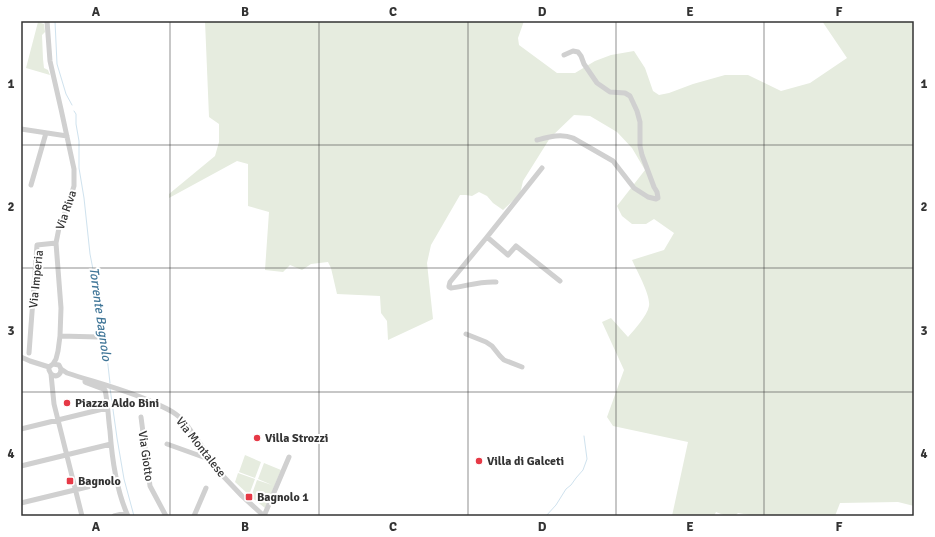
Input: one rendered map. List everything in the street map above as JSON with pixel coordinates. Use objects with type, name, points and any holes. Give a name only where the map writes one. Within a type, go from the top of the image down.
[{"type":"street","name":"Via Riva","points":[[47,21],[50,61],[74,169],[74,186],[59,228],[56,243],[61,308],[60,336],[56,366]]},
{"type":"street","points":[[537,140],[558,136],[573,138],[613,162],[638,191],[652,199],[658,198],[642,155],[640,146],[640,122],[630,96],[625,93],[610,92],[598,82],[584,64],[578,52],[573,51],[564,55]]},
{"type":"street","points":[[21,129],[67,136]]},
{"type":"street","points":[[32,185],[46,133]]},
{"type":"street","points":[[496,282],[488,281],[451,288],[448,286],[542,168]]},
{"type":"street","points":[[486,237],[508,255],[516,246],[560,281]]},
{"type":"street","name":"Via Imperia","points":[[29,352],[37,245],[56,243]]},
{"type":"street","points":[[466,334],[486,342],[492,346],[504,360],[522,367]]},
{"type":"street","points":[[60,336],[99,337]]},
{"type":"street","name":"Via Montalese","points":[[21,357],[30,361],[56,366],[66,373],[110,386],[141,398],[175,414],[186,424],[224,477],[264,516]]},
{"type":"street","points":[[52,390],[57,376],[61,372],[56,366],[49,370],[51,374],[52,390],[54,404],[82,516]]},
{"type":"street","points":[[51,374],[57,376]]},
{"type":"street","points":[[85,379],[87,384],[105,390],[116,480],[127,514],[114,516]]},
{"type":"street","points":[[21,429],[107,408]]},
{"type":"street","name":"Via Giotto","points":[[141,417],[150,486],[166,516]]},
{"type":"street","points":[[21,466],[111,444]]},
{"type":"street","points":[[167,444],[206,458],[210,458]]},
{"type":"street","points":[[264,516],[289,457]]},
{"type":"street","points":[[21,503],[116,480]]},
{"type":"street","points":[[194,516],[206,488]]},
{"type":"shaded area","points":[[205,21],[524,21],[518,38],[519,45],[557,73],[575,73],[595,61],[611,55],[634,51],[645,68],[653,91],[659,95],[725,75],[748,75],[781,91],[810,83],[847,58],[822,21],[914,21],[914,506],[898,502],[840,503],[835,516],[755,516],[738,513],[735,516],[726,516],[716,512],[714,516],[672,516],[688,442],[613,426],[607,417],[624,370],[602,322],[611,318],[628,337],[637,326],[648,310],[649,302],[643,283],[632,260],[664,250],[674,233],[654,219],[646,224],[632,224],[622,216],[617,206],[645,170],[632,148],[617,132],[590,116],[574,115],[550,138],[523,181],[520,194],[503,210],[493,203],[487,196],[479,192],[472,196],[460,195],[431,245],[427,263],[433,319],[388,340],[387,321],[381,313],[380,296],[337,294],[331,268],[328,262],[311,264],[302,270],[290,265],[283,272],[265,270],[269,212],[248,206],[248,164],[237,161],[169,198],[169,194],[215,156],[219,142],[219,124],[209,117]]},
{"type":"shaded area","points":[[38,22],[44,24],[45,32],[42,35],[44,68],[48,70],[50,75],[26,68]]},
{"type":"shaded area","points":[[245,455],[261,462],[255,478],[239,472]]},
{"type":"shaded area","points":[[264,463],[281,470],[265,508],[251,497],[257,480],[272,485],[258,479]]},
{"type":"shaded area","points":[[238,473],[255,479],[249,495],[235,482]]},
{"type":"waterway","name":"Torrente Bagnolo","points":[[55,21],[57,64],[66,94],[72,105]]},
{"type":"waterway","name":"Torrente Bagnolo","points":[[74,111],[76,114],[79,141],[79,168],[90,254],[103,321],[110,383]]},
{"type":"waterway","name":"Torrente Bagnolo","points":[[110,388],[124,479],[134,516]]},
{"type":"waterway","points":[[546,516],[556,505],[566,489],[583,470],[587,459],[584,436]]},
{"type":"place","name":"Piazza Aldo Bini","points":[[67,403]]},
{"type":"place","name":"Villa Strozzi","points":[[257,438]]},
{"type":"place","name":"Villa di Galceti","points":[[479,461]]},
{"type":"place","name":"Bagnolo","points":[[70,481]]},
{"type":"place","name":"Bagnolo 1","points":[[249,497]]}]
